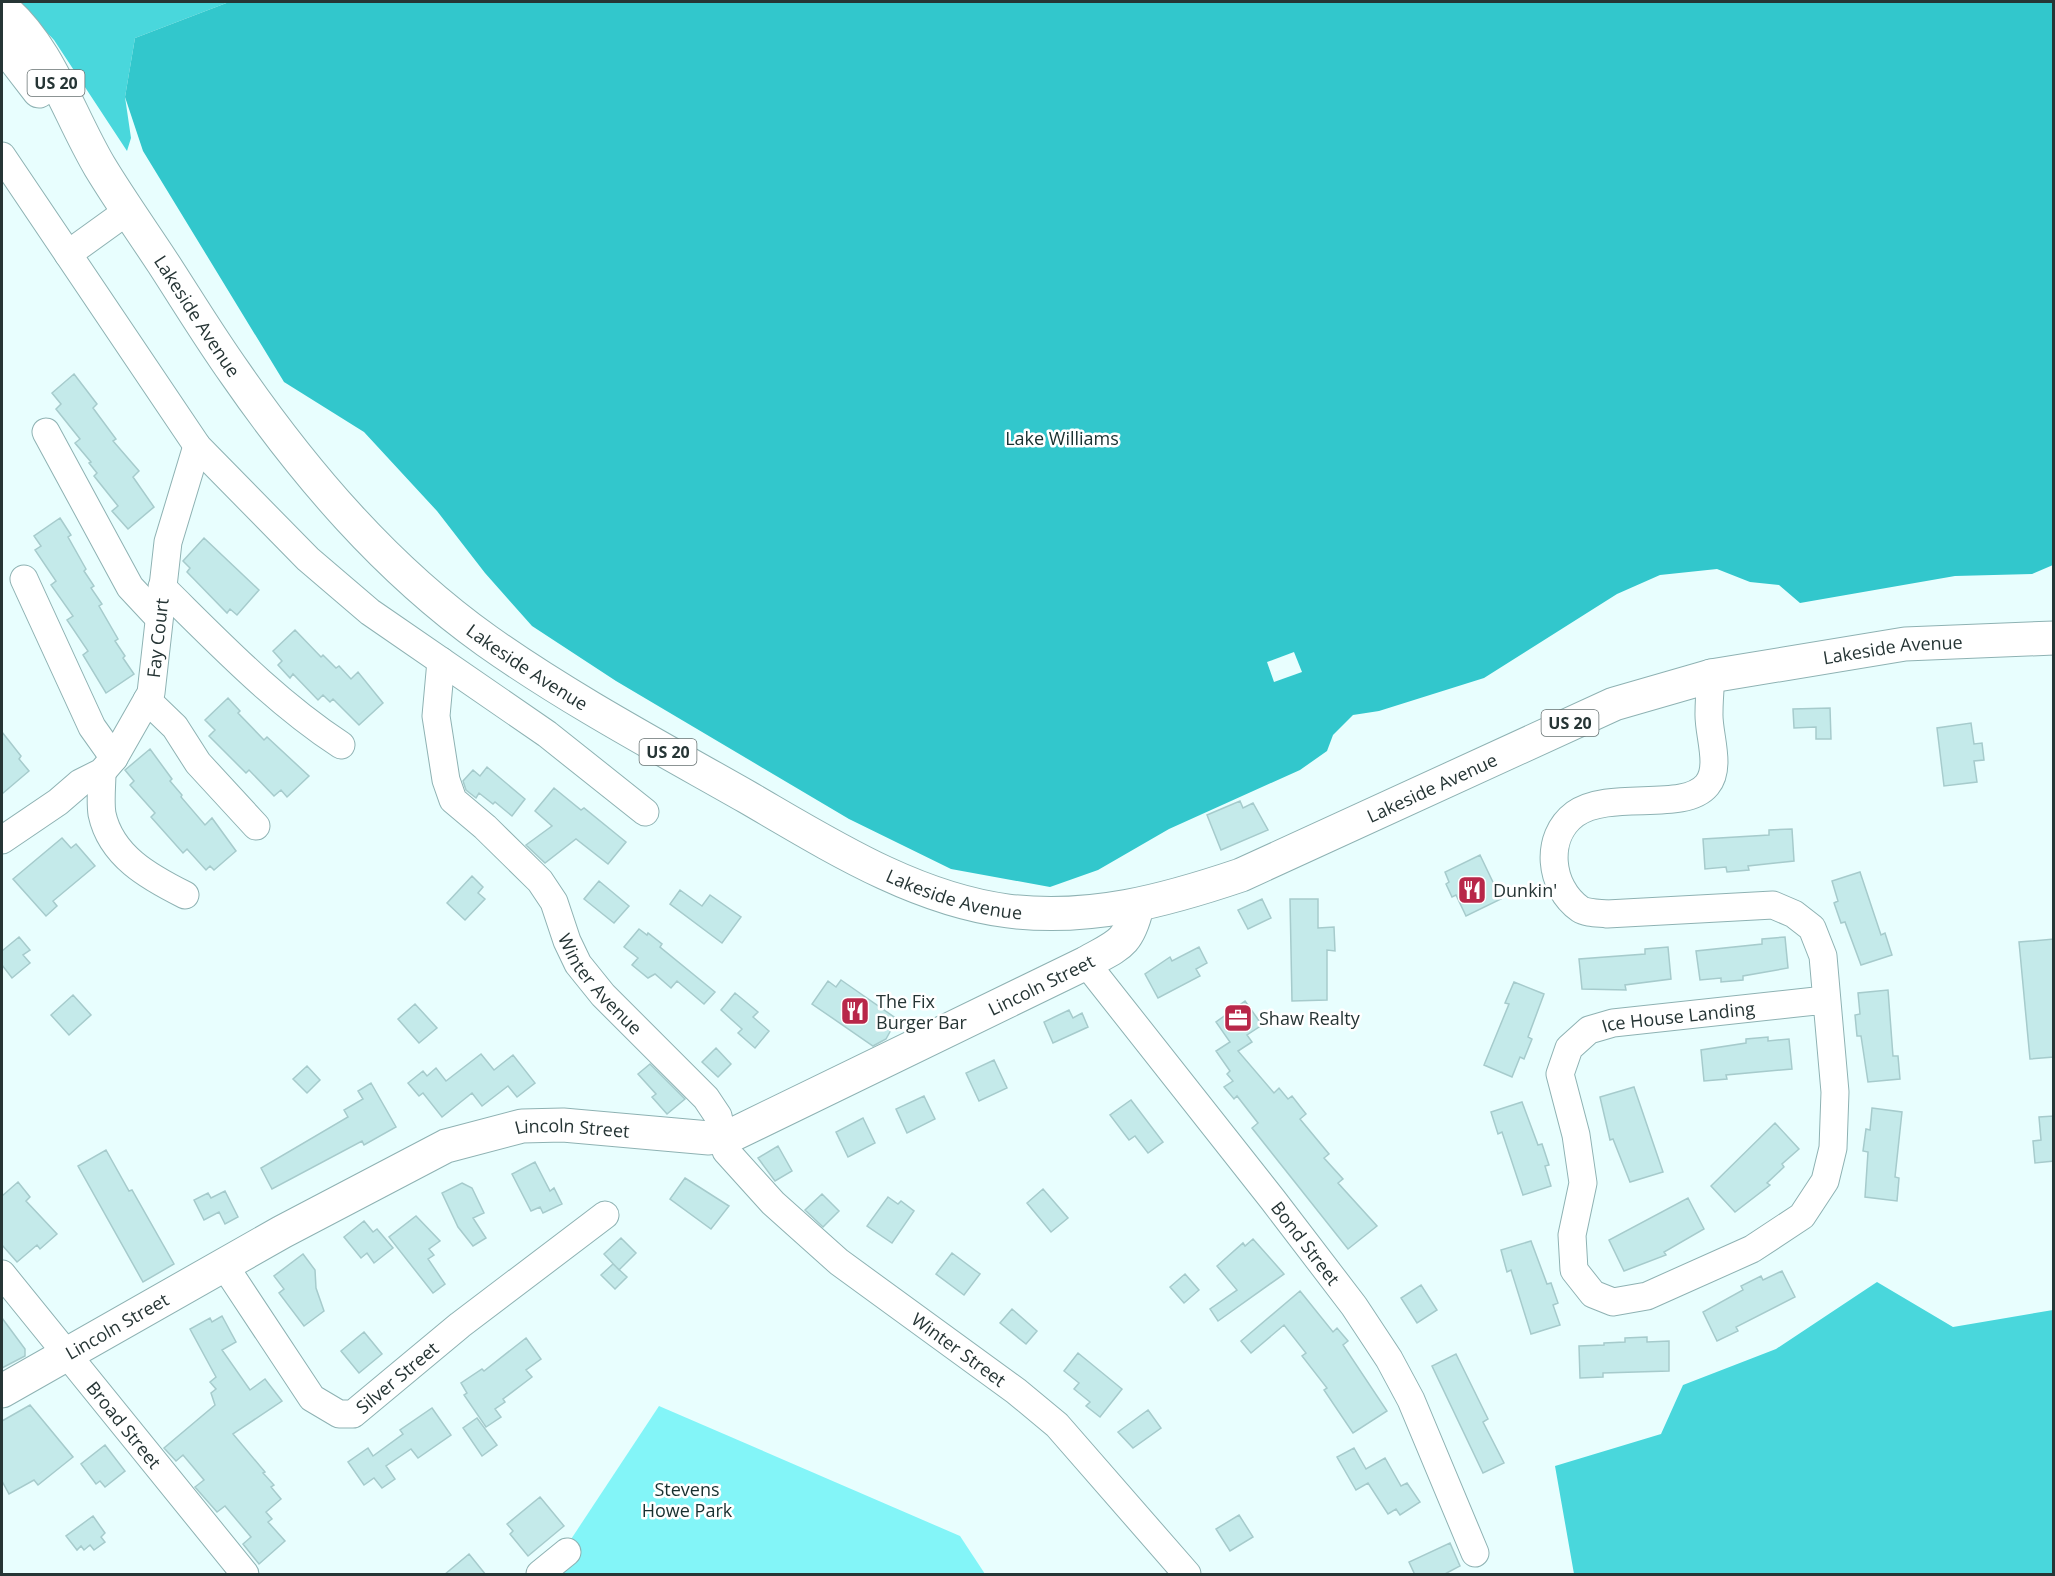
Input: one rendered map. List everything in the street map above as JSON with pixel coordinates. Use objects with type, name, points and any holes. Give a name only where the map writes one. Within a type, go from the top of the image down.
[{"type":"main road","name":"Lakeside Avenue","points":[[2,8],[16,20],[48,67],[100,166]]},
{"type":"main road","name":"Lakeside Avenue","points":[[2,42],[100,166],[234,373],[323,489],[417,584],[486,640],[573,697],[838,849],[916,885],[953,899],[1007,911],[1094,913],[1137,907],[1241,875],[1614,704],[1711,676],[1905,644],[2054,638]]},
{"type":"main road","name":"Lincoln Street","points":[[2,1391],[64,1353],[110,1331],[224,1265],[432,1152],[522,1126],[562,1125],[732,1136],[1086,963],[1124,941],[1132,928],[1137,907]]},
{"type":"street","points":[[2,156],[197,446],[308,559],[370,612],[547,734],[645,812]]},
{"type":"street","points":[[68,254],[129,210]]},
{"type":"street","points":[[46,432],[130,586],[158,617]]},
{"type":"street","name":"Fay Court","points":[[108,765],[151,693],[168,542],[197,446]]},
{"type":"street","points":[[24,579],[108,765],[102,813],[111,838],[140,870],[185,895]]},
{"type":"street","points":[[162,587],[263,685],[303,720],[341,745]]},
{"type":"street","name":"Winter Avenue","points":[[441,661],[436,716],[446,780],[453,800],[485,827],[540,881],[554,902],[567,941],[578,964],[603,994],[706,1098],[718,1116],[721,1137]]},
{"type":"street","name":"Ice House Landing","points":[[1711,676],[1708,715],[1714,767],[1708,784],[1696,794],[1670,799],[1596,803],[1575,815],[1558,833],[1554,863],[1561,888],[1581,910],[1607,914],[1773,905],[1794,914],[1812,927],[1823,956],[1825,1000],[1835,1092],[1833,1148],[1825,1181],[1802,1216],[1752,1249],[1647,1296],[1613,1302],[1593,1294],[1574,1270],[1572,1235],[1583,1183],[1576,1135],[1560,1074],[1569,1048],[1589,1030],[1613,1023],[1825,1000]]},
{"type":"street","points":[[147,699],[175,727],[198,763],[256,826]]},
{"type":"street","points":[[2,839],[108,765]]},
{"type":"street","name":"Bond Street","points":[[1086,963],[1273,1200],[1354,1306],[1389,1359],[1411,1400],[1475,1553]]},
{"type":"street","name":"Winter Street","points":[[721,1137],[726,1151],[773,1203],[839,1262],[1016,1391],[1057,1425],[1187,1575]]},
{"type":"street","name":"Silver Street","points":[[224,1265],[312,1398],[339,1414],[353,1414],[460,1325],[605,1215]]},
{"type":"street","name":"Broad Street","points":[[2,1274],[245,1575]]},
{"type":"street","points":[[540,1575],[567,1552]]},
{"type":"green space","name":"Stevens Howe Park","points":[[659,1406],[960,1536],[985,1574],[548,1574]]},
{"type":"shaded area","points":[[18,2],[229,2],[135,38],[125,97],[131,138],[127,151],[54,40]]},
{"type":"shaded area","name":"Lake Williams","points":[[229,2],[2053,2],[2053,565],[2032,574],[1955,576],[1800,603],[1779,585],[1750,582],[1717,569],[1660,575],[1617,594],[1484,678],[1379,711],[1353,715],[1333,735],[1327,751],[1300,770],[1169,829],[1098,870],[1050,887],[951,869],[849,819],[616,681],[532,626],[485,573],[437,511],[364,432],[284,382],[143,151],[125,97],[135,38]]},
{"type":"shaded area","points":[[1877,1282],[1953,1327],[2053,1310],[2053,1574],[1574,1574],[1555,1466],[1661,1434],[1683,1385],[1776,1349]]},
{"type":"pier","points":[[1294,652],[1302,672],[1274,682],[1267,662]]},
{"type":"building","points":[[74,374],[97,404],[93,408],[116,439],[113,441],[139,471],[133,477],[154,507],[128,529],[112,511],[118,506],[94,476],[97,473],[89,463],[91,462],[75,443],[80,439],[56,409],[61,404],[52,393]]},
{"type":"building","points":[[60,518],[71,535],[68,537],[86,569],[84,571],[94,586],[91,588],[102,604],[99,606],[118,639],[115,641],[125,656],[123,658],[134,674],[106,693],[83,655],[88,651],[67,620],[73,616],[51,585],[56,581],[35,550],[41,546],[34,536]]},
{"type":"building","points":[[204,538],[259,590],[237,615],[230,609],[227,613],[187,572],[190,568],[183,561]]},
{"type":"building","points":[[295,630],[321,657],[323,655],[336,668],[339,666],[351,679],[358,672],[383,703],[359,725],[333,699],[330,702],[323,695],[318,700],[293,674],[290,678],[278,665],[282,661],[273,651]]},
{"type":"building","points":[[228,698],[240,711],[238,713],[264,740],[267,737],[309,776],[287,797],[281,790],[274,796],[249,770],[246,773],[209,736],[215,730],[205,720]]},
{"type":"building","points":[[1830,708],[1831,739],[1816,739],[1816,727],[1794,728],[1793,709]]},
{"type":"building","points":[[1971,723],[1974,744],[1982,743],[1984,760],[1974,761],[1977,782],[1944,786],[1937,728]]},
{"type":"building","points":[[2,732],[21,756],[19,759],[29,771],[2,794]]},
{"type":"building","points":[[150,749],[172,779],[170,781],[182,795],[181,797],[205,825],[212,818],[236,851],[214,870],[210,866],[206,870],[187,849],[183,853],[151,817],[155,813],[130,785],[134,781],[125,770]]},
{"type":"building","points":[[487,767],[525,799],[512,816],[495,802],[493,804],[479,793],[476,798],[466,790],[463,781],[473,770],[480,776]]},
{"type":"building","points":[[554,788],[581,810],[584,808],[626,842],[608,864],[576,839],[545,863],[526,845],[552,826],[535,811]]},
{"type":"building","points":[[1240,801],[1243,808],[1253,803],[1268,830],[1221,850],[1207,815]]},
{"type":"building","points":[[1792,829],[1794,861],[1748,866],[1749,870],[1727,872],[1726,867],[1705,869],[1703,839],[1769,835],[1769,830]]},
{"type":"building","points":[[62,838],[71,848],[76,844],[95,866],[53,901],[57,906],[46,916],[13,879]]},
{"type":"building","name":"Dunkin'","points":[[1480,855],[1501,899],[1466,916],[1456,895],[1452,897],[1446,884],[1449,882],[1445,872]]},
{"type":"building","points":[[1860,872],[1881,935],[1885,933],[1892,955],[1861,965],[1845,922],[1841,923],[1834,903],[1838,901],[1832,881]]},
{"type":"building","points":[[472,876],[483,887],[478,893],[485,899],[465,920],[447,903]]},
{"type":"building","points":[[599,881],[629,906],[614,923],[584,899]]},
{"type":"building","points":[[680,890],[702,906],[710,895],[741,917],[722,943],[670,904]]},
{"type":"building","points":[[1262,899],[1271,918],[1248,929],[1238,910]]},
{"type":"building","points":[[1290,899],[1318,899],[1318,928],[1334,927],[1335,951],[1327,950],[1327,1000],[1292,1001]]},
{"type":"building","points":[[639,929],[662,944],[660,947],[715,992],[704,1004],[677,981],[671,988],[655,974],[648,978],[632,965],[638,958],[624,947]]},
{"type":"building","points":[[19,937],[30,950],[23,955],[30,963],[12,978],[2,965],[2,951]]},
{"type":"building","points":[[1785,937],[1788,968],[1743,976],[1743,980],[1721,982],[1721,978],[1700,980],[1696,951],[1762,944],[1762,939]]},
{"type":"building","points":[[2054,939],[2054,1057],[2030,1059],[2019,942]]},
{"type":"building","points":[[1199,947],[1207,963],[1196,969],[1200,976],[1158,998],[1145,974],[1170,957],[1172,961]]},
{"type":"building","points":[[1668,947],[1671,979],[1625,985],[1626,990],[1582,989],[1579,959],[1645,954],[1645,949]]},
{"type":"building","name":"The Fix Burger Bar","points":[[841,980],[897,1019],[886,1039],[873,1046],[812,1004],[828,981],[836,987]]},
{"type":"building","points":[[1514,982],[1544,994],[1528,1037],[1532,1039],[1524,1059],[1520,1057],[1512,1077],[1484,1065],[1509,1004],[1505,1003]]},
{"type":"building","points":[[1888,990],[1893,1056],[1898,1056],[1900,1079],[1868,1082],[1861,1036],[1857,1036],[1855,1015],[1860,1014],[1858,993]]},
{"type":"building","points":[[735,993],[758,1012],[753,1017],[769,1031],[755,1048],[738,1033],[742,1029],[721,1010]]},
{"type":"building","points":[[73,995],[91,1015],[69,1035],[51,1015]]},
{"type":"building","points":[[1245,1001],[1262,1025],[1247,1035],[1252,1042],[1238,1051],[1274,1093],[1279,1088],[1288,1099],[1292,1096],[1306,1114],[1300,1119],[1329,1154],[1324,1158],[1343,1179],[1338,1183],[1377,1226],[1348,1249],[1252,1128],[1258,1123],[1237,1096],[1234,1099],[1224,1087],[1233,1081],[1227,1074],[1230,1071],[1216,1051],[1230,1042],[1216,1022]]},
{"type":"building","points":[[415,1004],[437,1028],[419,1043],[398,1019]]},
{"type":"building","points":[[1069,1010],[1073,1018],[1082,1013],[1088,1027],[1053,1043],[1044,1022]]},
{"type":"building","points":[[1768,1037],[1768,1041],[1789,1039],[1792,1069],[1726,1075],[1727,1079],[1704,1081],[1701,1050],[1746,1043],[1746,1039]]},
{"type":"building","points":[[716,1048],[731,1064],[718,1077],[702,1062]]},
{"type":"building","points":[[481,1054],[494,1070],[513,1055],[535,1083],[517,1097],[508,1086],[482,1106],[472,1093],[442,1117],[423,1093],[419,1096],[408,1083],[423,1071],[427,1076],[436,1068],[446,1081]]},
{"type":"building","points":[[994,1060],[1007,1088],[979,1101],[966,1073]]},
{"type":"building","points":[[650,1064],[685,1099],[667,1114],[652,1097],[656,1094],[638,1074]]},
{"type":"building","points":[[307,1066],[320,1080],[307,1093],[293,1079]]},
{"type":"building","points":[[371,1083],[396,1127],[364,1145],[362,1141],[272,1189],[261,1168],[348,1117],[344,1110],[363,1099],[358,1091]]},
{"type":"building","points":[[1634,1087],[1663,1172],[1630,1182],[1613,1139],[1610,1140],[1600,1097]]},
{"type":"building","points":[[924,1096],[935,1119],[907,1133],[896,1109]]},
{"type":"building","points":[[1131,1100],[1163,1142],[1148,1153],[1135,1136],[1129,1140],[1110,1115]]},
{"type":"building","points":[[1522,1102],[1538,1145],[1542,1144],[1549,1165],[1545,1166],[1551,1186],[1523,1195],[1502,1132],[1498,1134],[1491,1112]]},
{"type":"building","points":[[1872,1108],[1902,1112],[1895,1177],[1899,1178],[1897,1201],[1865,1197],[1868,1152],[1863,1151],[1866,1129],[1870,1130]]},
{"type":"building","points":[[2054,1116],[2054,1161],[2035,1163],[2033,1141],[2041,1140],[2039,1117]]},
{"type":"building","points":[[863,1118],[875,1143],[848,1157],[836,1132]]},
{"type":"building","points":[[1775,1123],[1799,1149],[1782,1164],[1784,1167],[1767,1183],[1770,1185],[1735,1212],[1711,1186]]},
{"type":"building","points":[[778,1146],[792,1171],[775,1181],[758,1158]]},
{"type":"building","points":[[106,1150],[129,1191],[132,1190],[174,1264],[143,1282],[78,1166]]},
{"type":"building","points":[[535,1162],[550,1191],[554,1188],[562,1204],[543,1213],[540,1207],[531,1211],[512,1174]]},
{"type":"building","points":[[685,1178],[729,1206],[711,1229],[670,1199]]},
{"type":"building","points":[[18,1182],[30,1197],[26,1201],[57,1234],[40,1249],[37,1245],[17,1262],[2,1245],[2,1196]]},
{"type":"building","points":[[462,1183],[472,1188],[484,1213],[473,1218],[486,1238],[473,1246],[458,1227],[442,1193]]},
{"type":"building","points":[[1043,1189],[1068,1218],[1051,1232],[1027,1203]]},
{"type":"building","points":[[225,1191],[238,1217],[225,1224],[219,1212],[204,1220],[194,1200],[208,1193],[211,1198]]},
{"type":"building","points":[[822,1194],[839,1211],[823,1227],[805,1210]]},
{"type":"building","points":[[888,1197],[898,1204],[901,1201],[914,1211],[892,1243],[867,1226]]},
{"type":"building","points":[[1688,1198],[1704,1229],[1664,1252],[1666,1255],[1624,1271],[1609,1240]]},
{"type":"building","points":[[416,1216],[440,1241],[429,1249],[434,1255],[428,1259],[445,1284],[433,1293],[389,1237]]},
{"type":"building","points":[[364,1221],[373,1232],[377,1229],[393,1248],[374,1263],[367,1253],[361,1258],[344,1237]]},
{"type":"building","points":[[621,1238],[636,1253],[619,1270],[604,1254]]},
{"type":"building","points":[[1253,1239],[1284,1274],[1218,1321],[1210,1309],[1237,1290],[1217,1266],[1243,1243],[1245,1246]]},
{"type":"building","points":[[1531,1241],[1547,1284],[1551,1283],[1558,1303],[1553,1305],[1560,1325],[1531,1334],[1511,1270],[1507,1272],[1501,1250]]},
{"type":"building","points":[[952,1253],[980,1274],[964,1295],[936,1274]]},
{"type":"building","points":[[303,1254],[315,1270],[316,1288],[324,1311],[304,1326],[279,1293],[284,1289],[274,1276]]},
{"type":"building","points":[[613,1264],[627,1277],[615,1289],[601,1275]]},
{"type":"building","points":[[1782,1271],[1795,1297],[1736,1327],[1738,1331],[1717,1341],[1703,1312],[1743,1290],[1741,1286],[1761,1276],[1763,1280]]},
{"type":"building","points":[[1185,1274],[1199,1290],[1184,1303],[1170,1287]]},
{"type":"building","points":[[1421,1285],[1437,1310],[1417,1323],[1401,1298]]},
{"type":"building","points":[[1300,1291],[1333,1332],[1337,1328],[1348,1341],[1343,1345],[1387,1411],[1353,1433],[1324,1390],[1327,1388],[1302,1356],[1306,1353],[1284,1325],[1251,1353],[1241,1341]]},
{"type":"building","points":[[1012,1309],[1037,1331],[1026,1344],[1000,1323]]},
{"type":"building","points":[[222,1316],[236,1342],[222,1350],[250,1390],[265,1379],[282,1401],[233,1434],[265,1472],[263,1473],[274,1485],[271,1487],[281,1499],[266,1512],[272,1519],[268,1522],[285,1541],[259,1564],[243,1544],[251,1537],[225,1506],[217,1512],[195,1487],[204,1480],[183,1455],[176,1461],[164,1448],[215,1405],[211,1393],[216,1389],[210,1382],[216,1377],[190,1329],[210,1318],[212,1322]]},
{"type":"building","points":[[2,1318],[25,1349],[25,1356],[2,1368]]},
{"type":"building","points":[[364,1332],[382,1354],[359,1373],[341,1351]]},
{"type":"building","points":[[1647,1337],[1647,1342],[1669,1341],[1669,1371],[1603,1373],[1603,1377],[1580,1378],[1579,1346],[1604,1345],[1604,1343],[1625,1342],[1625,1338]]},
{"type":"building","points":[[526,1338],[541,1359],[526,1370],[532,1377],[503,1399],[505,1402],[495,1409],[501,1417],[486,1427],[464,1395],[467,1393],[461,1383],[482,1369],[484,1371]]},
{"type":"building","points":[[1078,1353],[1122,1389],[1100,1417],[1086,1406],[1090,1402],[1074,1389],[1079,1383],[1064,1371]]},
{"type":"building","points":[[1456,1354],[1488,1419],[1483,1422],[1504,1463],[1483,1473],[1432,1366]]},
{"type":"building","points":[[30,1405],[73,1457],[38,1485],[34,1480],[9,1494],[2,1481],[2,1421]]},
{"type":"building","points":[[432,1408],[451,1435],[418,1458],[411,1449],[386,1466],[395,1479],[382,1488],[374,1478],[364,1485],[348,1462],[368,1448],[373,1456],[403,1434],[400,1430]]},
{"type":"building","points":[[1148,1410],[1161,1428],[1133,1448],[1118,1432]]},
{"type":"building","points":[[477,1418],[497,1445],[482,1456],[463,1428]]},
{"type":"building","points":[[105,1445],[125,1471],[105,1487],[100,1481],[96,1484],[81,1464]]},
{"type":"building","points":[[1354,1448],[1366,1469],[1385,1458],[1401,1486],[1407,1483],[1420,1502],[1400,1515],[1396,1509],[1388,1514],[1368,1483],[1356,1490],[1337,1457]]},
{"type":"building","points":[[540,1497],[564,1526],[528,1556],[510,1534],[513,1531],[507,1524]]},
{"type":"building","points":[[1239,1515],[1253,1537],[1230,1551],[1216,1529]]},
{"type":"building","points":[[93,1516],[105,1533],[101,1537],[105,1542],[94,1550],[90,1545],[84,1550],[81,1546],[77,1550],[66,1536]]},
{"type":"building","points":[[1450,1543],[1460,1566],[1443,1575],[1415,1575],[1409,1562]]},
{"type":"building","points":[[469,1554],[486,1575],[444,1575]]},
{"type":"place","name":"Dunkin'","points":[[1472,890]]},
{"type":"place","name":"The Fix Burger Bar","points":[[855,1011]]},
{"type":"place","name":"Shaw Realty","points":[[1238,1018]]}]
